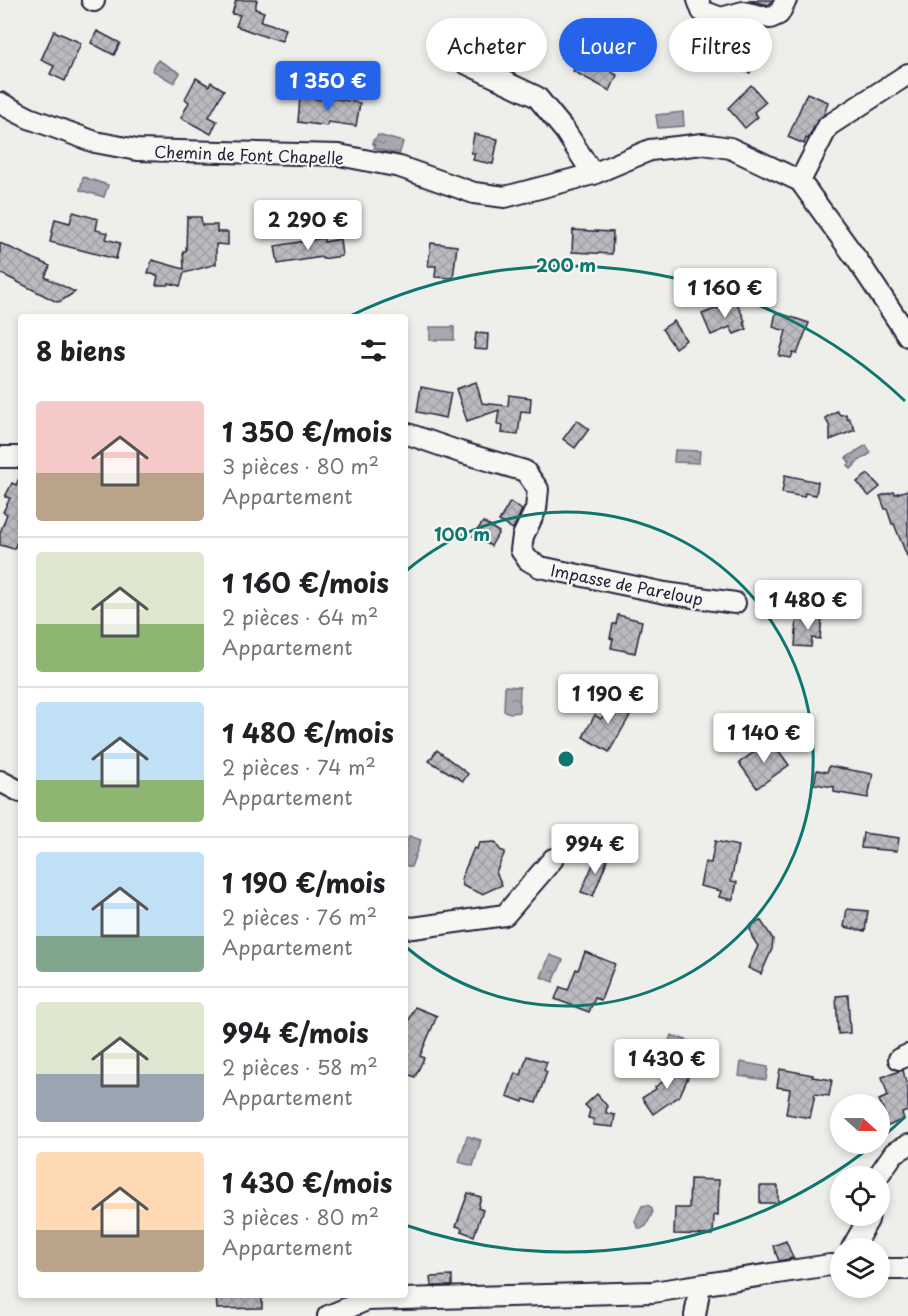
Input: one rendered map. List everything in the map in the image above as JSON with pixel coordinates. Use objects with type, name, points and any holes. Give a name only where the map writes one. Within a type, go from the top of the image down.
[{"type":"street","points":[[698,0],[702,11],[721,18],[743,12],[770,18],[779,14],[786,0]]},
{"type":"street","points":[[484,72],[537,97],[565,130],[593,174]]},
{"type":"street","points":[[800,181],[828,126],[908,74]]},
{"type":"street","name":"Chemin de Font Chapelle","points":[[0,103],[29,118],[95,142],[137,150],[339,155],[400,167],[474,193],[505,197],[593,174],[650,150],[703,144],[730,148],[800,181],[858,261],[908,336]]},
{"type":"street","name":"Impasse de Pareloup","points":[[408,434],[460,453],[525,471],[538,489],[536,509],[523,536],[521,550],[528,560],[540,567],[664,593],[735,603]]},
{"type":"street","points":[[0,457],[18,457]]},
{"type":"street","points":[[0,781],[18,790]]},
{"type":"street","points":[[408,927],[505,915],[553,859]]},
{"type":"street","points":[[885,1166],[894,1153],[908,1145]]},
{"type":"street","points":[[328,1316],[368,1300],[653,1292],[830,1265]]},
{"type":"street","points":[[890,1269],[908,1269]]},
{"type":"street","points":[[695,1316],[700,1285]]},
{"type":"water","points":[[158,60],[180,73],[174,83],[152,70]]},
{"type":"water","points":[[683,112],[684,126],[658,128],[656,115]]},
{"type":"water","points":[[378,135],[403,142],[399,155],[374,148],[373,140]]},
{"type":"water","points":[[83,177],[108,185],[104,197],[80,190]]},
{"type":"water","points":[[311,214],[313,226],[284,231],[281,219]]},
{"type":"water","points":[[719,269],[723,277],[707,287],[702,278]]},
{"type":"water","points":[[430,327],[454,327],[454,340],[430,340]]},
{"type":"water","points":[[866,445],[871,453],[854,464],[851,469],[846,458]]},
{"type":"water","points":[[675,450],[700,451],[699,463],[674,462]]},
{"type":"water","points":[[505,686],[520,687],[519,712],[504,711]]},
{"type":"water","points":[[409,836],[421,840],[411,867],[408,866]]},
{"type":"water","points":[[550,955],[563,960],[553,982],[541,977]]},
{"type":"water","points":[[671,1035],[695,1043],[691,1055],[667,1047]]},
{"type":"water","points":[[741,1062],[768,1067],[766,1080],[739,1076]]},
{"type":"water","points":[[467,1136],[481,1140],[473,1166],[459,1162]]},
{"type":"water","points":[[647,1205],[653,1212],[646,1226],[641,1229],[637,1227],[635,1221],[642,1206]]},
{"type":"building","points":[[236,0],[257,0],[255,9],[264,12],[261,21],[286,29],[282,41],[236,26],[240,15],[232,14]]},
{"type":"building","points":[[748,0],[773,0],[769,5]]},
{"type":"building","points":[[54,31],[81,43],[65,81],[50,74],[54,66],[41,60]]},
{"type":"building","points":[[97,31],[120,43],[114,55],[91,43]]},
{"type":"building","points":[[575,72],[612,72],[617,75],[610,91]]},
{"type":"building","points":[[196,78],[209,86],[211,82],[224,90],[209,117],[217,121],[211,134],[181,118],[189,102],[185,99]]},
{"type":"building","points":[[751,85],[766,102],[754,112],[758,117],[745,128],[728,108]]},
{"type":"building","points":[[807,93],[828,102],[824,115],[817,121],[804,144],[788,137]]},
{"type":"building","points":[[300,97],[330,101],[331,98],[360,103],[356,126],[328,122],[327,126],[298,122]]},
{"type":"building","points":[[474,134],[498,139],[493,164],[473,160],[475,153],[471,153]]},
{"type":"building","points":[[73,212],[98,219],[96,230],[108,233],[106,239],[120,243],[116,259],[50,242],[55,219],[70,223]]},
{"type":"building","points":[[187,217],[201,217],[202,225],[217,225],[217,232],[228,232],[228,245],[216,244],[216,264],[184,273],[180,286],[169,283],[168,285],[156,285],[158,276],[148,273],[152,260],[184,269],[183,251],[186,251]]},
{"type":"building","points":[[573,230],[613,232],[612,254],[572,252]]},
{"type":"building","points":[[324,238],[324,242],[340,239],[342,256],[278,264],[275,246]]},
{"type":"building","points":[[0,243],[50,266],[45,277],[75,292],[57,302],[0,273]]},
{"type":"building","points":[[431,243],[457,246],[453,278],[435,277],[436,266],[428,266]]},
{"type":"building","points":[[736,301],[747,329],[734,334],[730,327],[711,335],[702,314]]},
{"type":"building","points":[[776,312],[809,323],[797,354],[793,353],[791,358],[779,356],[786,331],[773,327]]},
{"type":"building","points":[[674,321],[686,340],[675,348],[662,329]]},
{"type":"building","points":[[476,333],[488,334],[487,350],[474,349]]},
{"type":"building","points":[[476,382],[482,403],[508,406],[509,395],[531,398],[530,412],[521,411],[518,435],[502,433],[503,425],[497,424],[499,410],[467,421],[456,389]]},
{"type":"building","points":[[421,387],[451,393],[446,418],[417,412]]},
{"type":"building","points":[[837,411],[840,415],[846,414],[855,430],[830,440],[830,427],[825,418]]},
{"type":"building","points":[[577,420],[589,429],[575,448],[563,439]]},
{"type":"building","points":[[868,474],[880,487],[869,496],[857,482]]},
{"type":"building","points":[[785,475],[818,482],[816,495],[805,493],[804,497],[782,493]]},
{"type":"building","points":[[18,481],[18,539],[14,549],[0,545],[0,533],[7,514],[3,512],[10,498],[5,497],[12,483],[16,485]]},
{"type":"building","points":[[908,490],[908,556],[907,556],[880,496]]},
{"type":"building","points":[[510,502],[522,510],[513,529],[499,521]]},
{"type":"building","points":[[483,522],[499,532],[491,546],[473,536]]},
{"type":"building","points":[[618,615],[642,621],[635,653],[611,648],[613,639],[610,638]]},
{"type":"building","points":[[797,617],[822,618],[820,639],[812,638],[811,647],[795,646]]},
{"type":"building","points":[[613,697],[625,704],[623,707],[632,712],[609,752],[583,737],[595,715],[601,719]]},
{"type":"building","points":[[771,740],[789,765],[757,788],[739,763]]},
{"type":"building","points":[[437,750],[468,774],[463,781],[429,761]]},
{"type":"building","points":[[829,766],[873,774],[868,798],[834,792],[834,787],[814,784],[817,770],[827,772]]},
{"type":"building","points":[[863,833],[899,838],[897,851],[861,848]]},
{"type":"building","points":[[715,841],[738,846],[731,881],[737,882],[733,900],[719,897],[721,891],[700,886],[705,862],[711,863]]},
{"type":"building","points":[[495,842],[500,850],[505,852],[496,872],[502,885],[482,894],[463,886],[461,879],[474,848],[477,849],[479,843]]},
{"type":"building","points":[[598,853],[608,858],[593,896],[581,892]]},
{"type":"building","points":[[847,909],[868,911],[865,931],[844,927]]},
{"type":"building","points":[[761,921],[773,939],[772,949],[761,974],[748,968],[758,946],[750,929],[752,924]]},
{"type":"building","points":[[585,952],[615,964],[601,1000],[595,998],[589,1012],[555,999],[560,987],[568,990]]},
{"type":"building","points":[[848,995],[850,1033],[838,1034],[836,996]]},
{"type":"building","points":[[415,1007],[437,1016],[420,1056],[424,1058],[415,1077],[408,1074],[408,1023]]},
{"type":"building","points":[[527,1056],[547,1062],[544,1070],[547,1072],[536,1103],[524,1099],[523,1102],[507,1096],[515,1073],[521,1075]]},
{"type":"building","points":[[674,1065],[690,1073],[680,1095],[653,1114],[642,1098],[667,1079]]},
{"type":"building","points":[[780,1069],[832,1080],[829,1096],[815,1094],[810,1118],[786,1114],[790,1089],[777,1087]]},
{"type":"building","points":[[903,1070],[908,1090],[908,1111],[902,1113],[904,1119],[890,1125],[890,1094],[887,1094],[882,1077]]},
{"type":"building","points":[[597,1094],[607,1106],[606,1113],[615,1115],[613,1127],[593,1125],[594,1119],[588,1118],[590,1110],[585,1105]]},
{"type":"building","points":[[690,1179],[719,1180],[718,1216],[714,1215],[713,1235],[674,1234],[675,1208],[689,1208]]},
{"type":"building","points":[[760,1186],[778,1186],[778,1203],[760,1203]]},
{"type":"building","points":[[468,1193],[481,1197],[478,1208],[483,1210],[474,1236],[461,1231],[462,1228],[456,1226]]},
{"type":"building","points":[[786,1241],[793,1258],[779,1261],[773,1246]]},
{"type":"building","points":[[452,1276],[452,1286],[431,1286],[430,1277]]},
{"type":"building","points":[[216,1298],[262,1298],[262,1308],[217,1309]]}]
